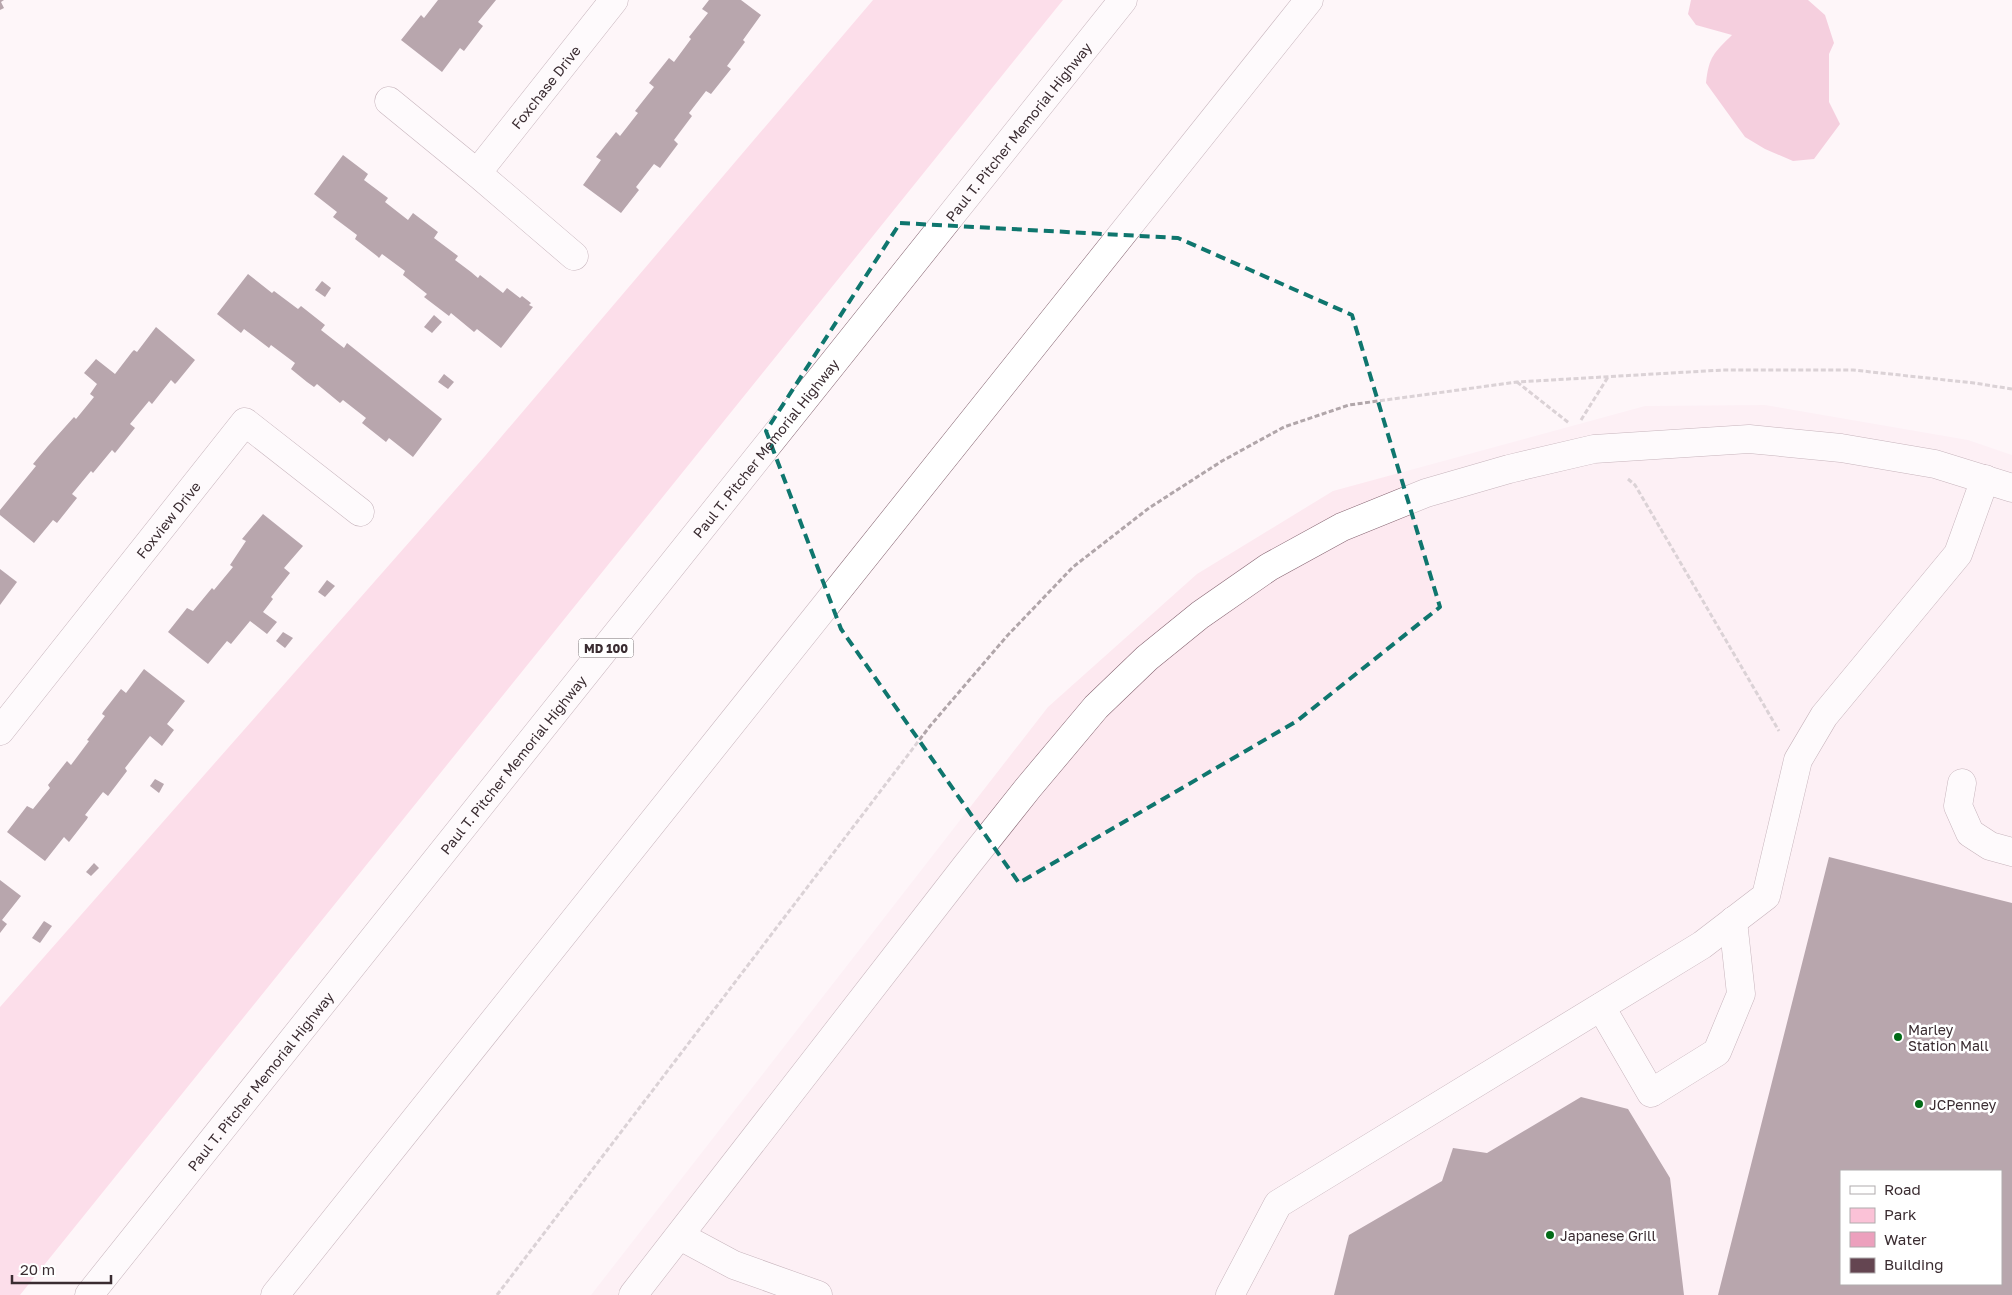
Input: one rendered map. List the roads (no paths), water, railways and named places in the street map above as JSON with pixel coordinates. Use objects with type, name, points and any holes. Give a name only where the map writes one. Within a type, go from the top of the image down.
[{"type":"main road","name":"Foxchase Drive","points":[[477,173],[614,0]]},
{"type":"main road","name":"Paul T. Pitcher Memorial Highway","points":[[89,1295],[1124,0]]},
{"type":"main road","points":[[276,1295],[1309,0]]},
{"type":"main road","points":[[389,101],[574,256]]},
{"type":"main road","name":"Foxview Drive","points":[[0,731],[245,422],[360,512]]},
{"type":"main road","points":[[634,1295],[1028,788],[1096,708],[1147,658],[1200,615],[1269,567],[1342,527],[1426,493],[1509,469],[1594,449],[1749,439],[1841,448],[1935,464],[2012,488]]},
{"type":"main road","points":[[1230,1295],[1278,1204],[1702,945],[1766,896],[1798,760],[1824,716],[1958,554],[1985,479]]},
{"type":"main road","points":[[1962,783],[1958,806],[1970,832],[1990,846],[2012,852]]},
{"type":"main road","points":[[1601,1007],[1651,1093],[1716,1052],[1741,994],[1733,921]]},
{"type":"main road","points":[[680,1236],[734,1265],[818,1295]]},
{"type":"water","points":[[1691,0],[1808,0],[1825,15],[1834,43],[1829,54],[1829,102],[1840,124],[1814,159],[1793,161],[1765,149],[1745,137],[1706,83],[1713,56],[1732,35],[1696,25],[1688,14]]},
{"type":"place","name":"Marley Station Mall","points":[[1898,1037]]},
{"type":"place","name":"JCPenney","points":[[1919,1104]]},
{"type":"place","name":"Japanese Grill","points":[[1550,1235]]}]
